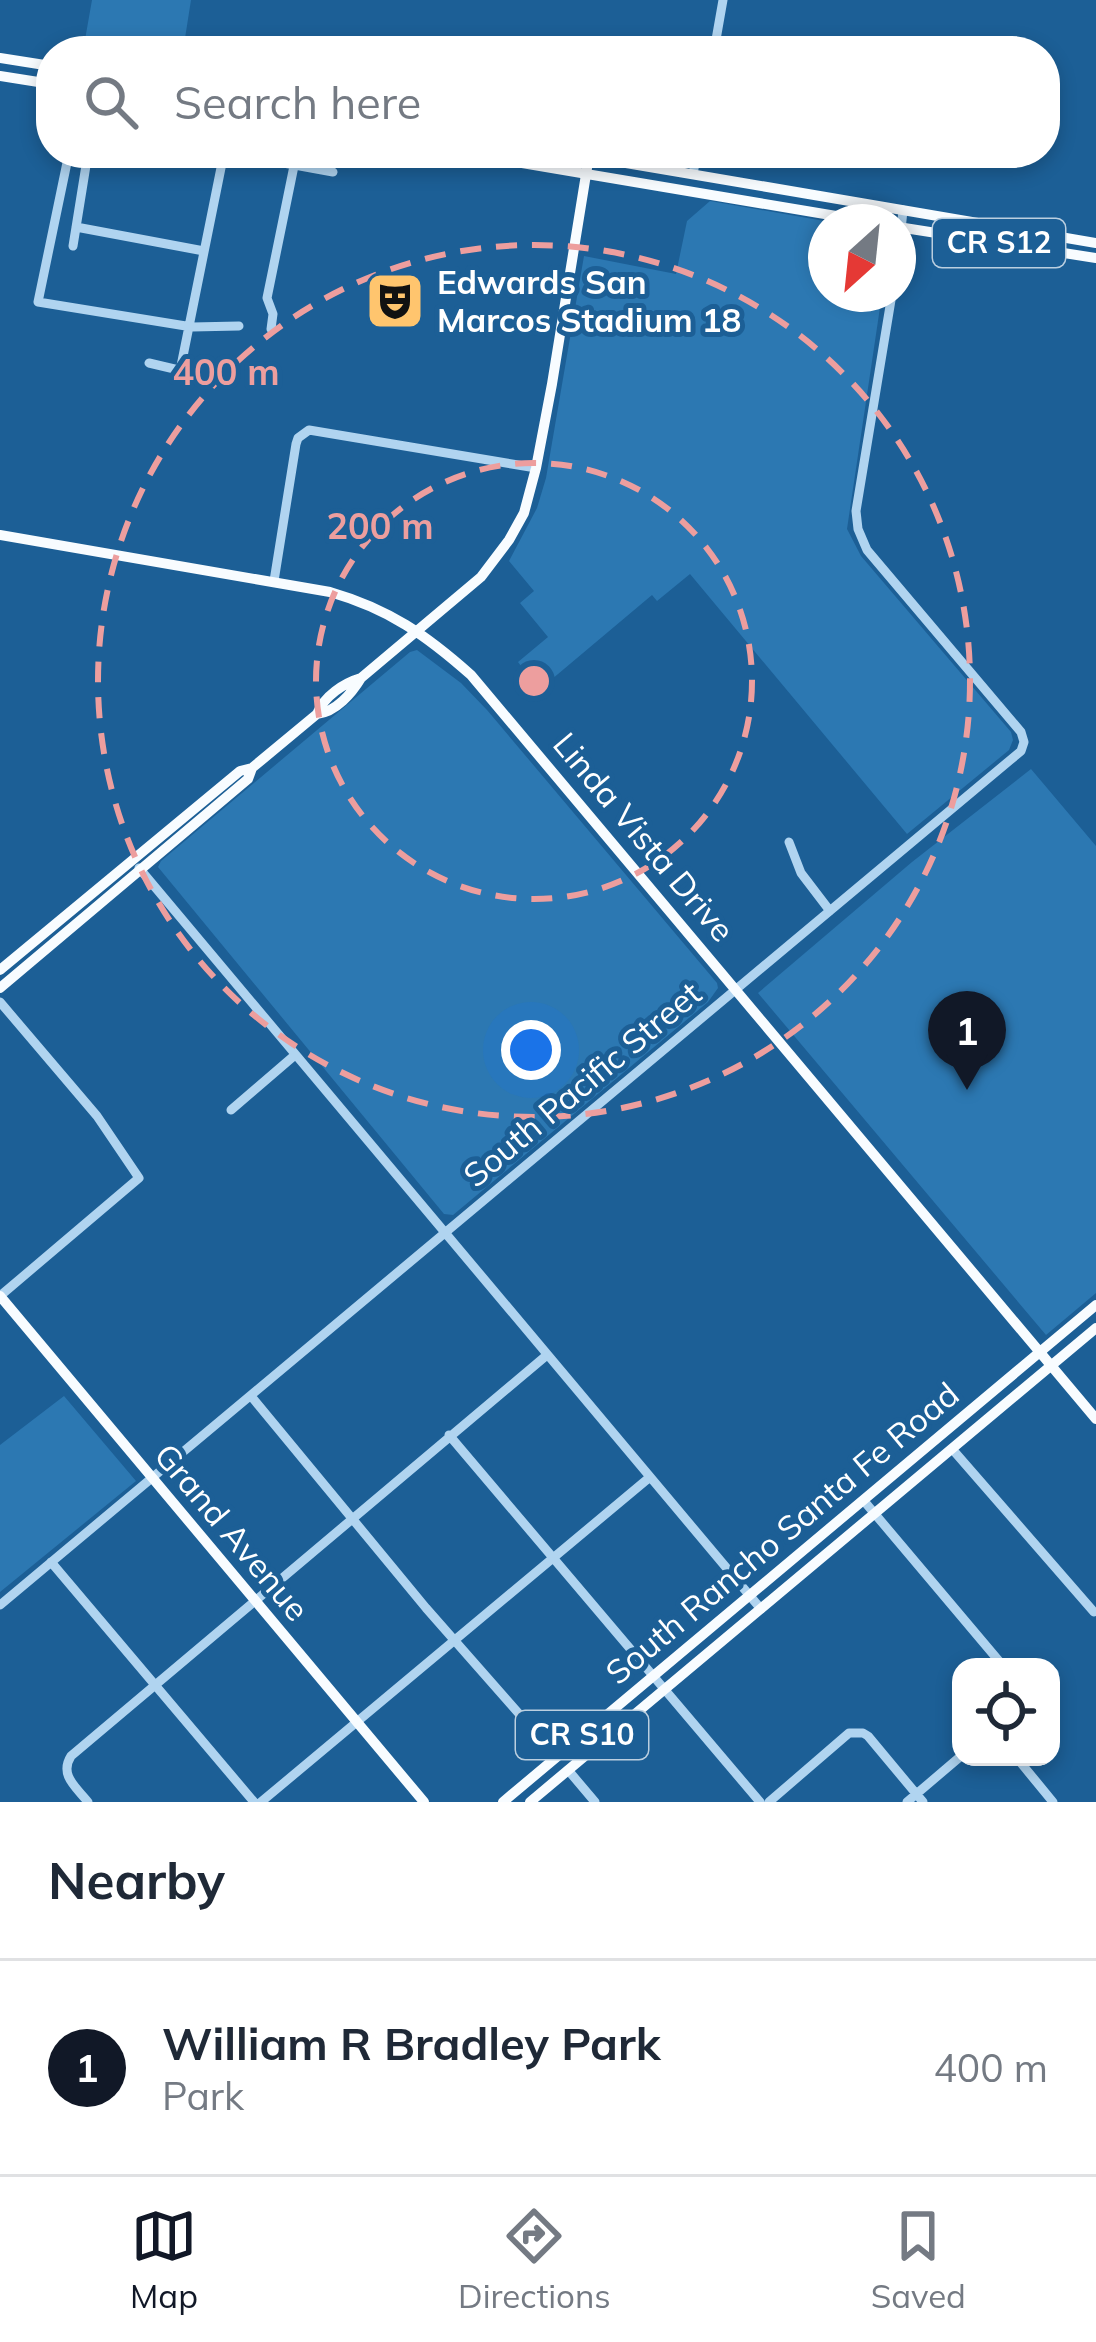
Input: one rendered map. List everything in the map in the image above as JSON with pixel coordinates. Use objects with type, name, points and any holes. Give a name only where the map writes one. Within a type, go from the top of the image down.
[{"type":"main road","points":[[0,58],[36,64]]},
{"type":"main road","points":[[0,76],[36,82]]},
{"type":"main road","points":[[551,168],[808,211]]},
{"type":"main road","points":[[0,988],[240,771],[252,768],[347,682],[361,678],[465,591],[509,541],[524,513],[536,468],[587,168]]},
{"type":"main road","name":"CR S12","points":[[660,168],[868,204]]},
{"type":"main road","name":"CR S12","points":[[916,212],[1096,243]]},
{"type":"main road","name":"CR S12","points":[[916,230],[1096,258]]},
{"type":"main road","name":"Linda Vista Drive","points":[[0,535],[274,581],[362,602],[417,630],[471,675],[1096,1419]]},
{"type":"main road","points":[[0,970],[136,864]]},
{"type":"main road","name":"Grand Avenue","points":[[0,1296],[424,1802]]},
{"type":"main road","name":"South Rancho Santa Fe Road","points":[[503,1802],[1096,1305]]},
{"type":"main road","name":"South Rancho Santa Fe Road","points":[[530,1802],[1096,1328]]},
{"type":"street","points":[[717,36],[723,0]]},
{"type":"street","points":[[66,168],[38,302],[188,327],[239,326]]},
{"type":"street","points":[[73,246],[86,168]]},
{"type":"street","points":[[180,370],[223,168]]},
{"type":"street","points":[[271,329],[273,314],[267,298],[294,168]]},
{"type":"street","points":[[307,168],[333,172]]},
{"type":"street","points":[[693,174],[694,168]]},
{"type":"street","points":[[76,227],[204,251]]},
{"type":"street","name":"South Pacific Street","points":[[0,1606],[1017,756],[1024,742],[1021,732],[867,550],[858,529],[856,511],[889,312]]},
{"type":"street","points":[[149,363],[221,380]]},
{"type":"street","points":[[274,581],[296,444],[303,433],[316,430],[536,468]]},
{"type":"street","points":[[789,842],[801,873],[830,911]]},
{"type":"street","points":[[136,864],[761,1609]]},
{"type":"street","points":[[0,1002],[97,1116],[139,1178],[0,1296]]},
{"type":"street","points":[[231,1110],[295,1055]]},
{"type":"street","points":[[88,1802],[68,1778],[71,1756],[547,1355]]},
{"type":"street","points":[[251,1396],[556,1757]]},
{"type":"street","points":[[449,1436],[760,1802]]},
{"type":"street","points":[[953,1450],[1094,1612]]},
{"type":"street","points":[[51,1562],[258,1802],[650,1477]]},
{"type":"street","points":[[864,1501],[996,1658]]},
{"type":"street","points":[[769,1802],[855,1732],[868,1736],[920,1798]]},
{"type":"street","points":[[907,1802],[920,1798],[952,1765]]},
{"type":"street","points":[[1023,1766],[1053,1802]]},
{"type":"street","points":[[568,1770],[595,1802]]},
{"type":"shaded area","points":[[92,0],[191,0],[185,36],[86,36]]},
{"type":"shaded area","points":[[710,201],[808,218],[808,312],[879,312],[847,529],[861,556],[1013,740],[1009,750],[907,834],[690,574],[657,601],[652,595],[539,690],[518,662],[548,637],[520,603],[534,591],[509,561],[537,508],[546,478],[584,256],[676,274],[687,221]]},
{"type":"shaded area","points":[[417,650],[487,710],[718,988],[708,1002],[453,1215],[444,1214],[158,867]]},
{"type":"shaded area","points":[[1031,769],[1096,846],[1096,1293],[1046,1335],[758,993]]},
{"type":"shaded area","points":[[64,1396],[136,1481],[0,1592],[0,1445]]},
{"type":"place","name":"Edwards San Marcos Stadium 18","points":[[395,301]]},
{"type":"place","name":"William R Bradley Park","points":[[967,1090]]}]
